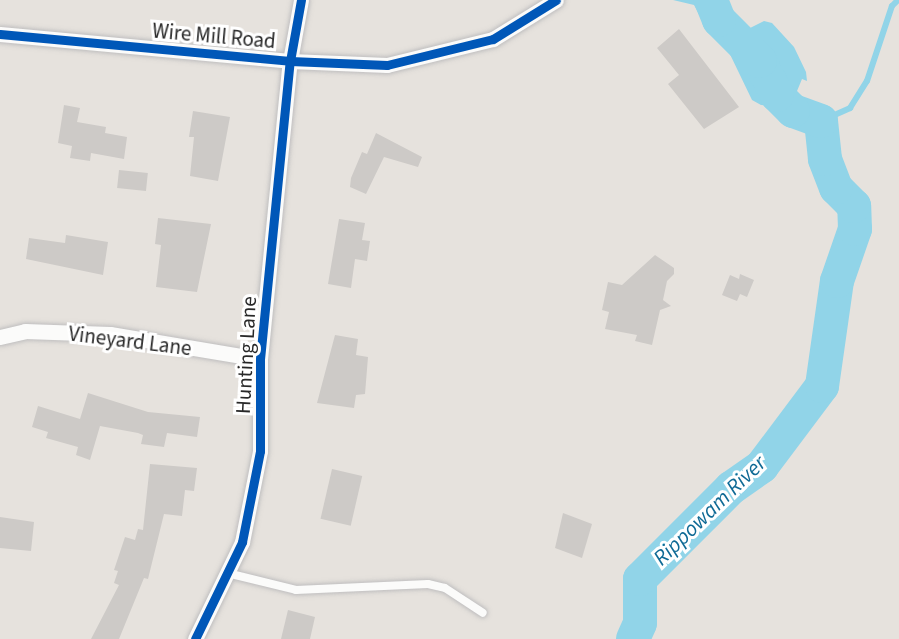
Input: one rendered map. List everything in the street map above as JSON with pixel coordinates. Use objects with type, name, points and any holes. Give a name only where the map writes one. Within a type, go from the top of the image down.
[{"type":"street","name":"Hunting Lane","points":[[195,639],[242,542],[260,451],[260,359],[290,61],[301,0]]},
{"type":"street","name":"Wire Mill Road","points":[[0,34],[290,61],[387,65],[493,39],[556,0]]},
{"type":"street","name":"Vineyard Lane","points":[[0,337],[25,331],[110,334],[260,359]]},
{"type":"lane","points":[[227,573],[296,590],[428,584],[445,588],[483,613]]},
{"type":"water","points":[[673,0],[722,0],[735,22],[750,28],[764,21],[772,23],[794,47],[806,72],[807,81],[802,79],[790,108],[761,105],[752,100],[726,46],[706,27],[694,5]]},
{"type":"building","points":[[679,29],[739,107],[704,129],[668,84],[679,75],[657,48]]},
{"type":"building","points":[[64,105],[80,108],[77,122],[106,127],[105,133],[127,137],[124,159],[91,153],[90,161],[70,158],[72,146],[58,143]]},
{"type":"building","points":[[193,111],[230,117],[218,181],[190,176],[194,137],[189,137]]},
{"type":"building","points":[[376,133],[422,157],[418,167],[384,157],[366,194],[350,187],[351,178],[362,152],[367,154]]},
{"type":"building","points":[[119,170],[148,173],[146,191],[117,188]]},
{"type":"building","points":[[158,218],[211,224],[197,292],[156,287],[161,245],[155,244]]},
{"type":"building","points":[[339,219],[365,223],[362,240],[370,241],[367,261],[355,259],[351,288],[328,284]]},
{"type":"building","points":[[66,235],[108,242],[103,275],[26,259],[29,238],[65,243]]},
{"type":"building","points":[[655,255],[674,268],[674,274],[667,281],[663,300],[671,306],[660,310],[652,345],[635,341],[637,335],[605,329],[609,312],[602,310],[608,282],[622,285]]},
{"type":"building","points":[[740,274],[754,280],[747,297],[740,294],[737,301],[722,295],[730,275],[739,279]]},
{"type":"building","points":[[335,335],[358,339],[356,355],[368,357],[365,394],[356,395],[354,408],[317,403]]},
{"type":"building","points":[[88,393],[148,412],[200,417],[197,437],[167,433],[164,447],[141,444],[143,435],[138,433],[100,426],[90,460],[76,455],[78,447],[46,438],[48,432],[32,427],[38,406],[80,419]]},
{"type":"building","points":[[150,464],[197,468],[194,491],[185,490],[182,516],[164,514],[148,579],[144,578],[119,639],[91,639],[119,585],[114,583],[118,571],[114,570],[125,537],[135,540],[138,529],[143,530]]},
{"type":"building","points":[[332,469],[362,476],[351,526],[321,519]]},
{"type":"building","points":[[563,513],[592,524],[582,558],[555,548]]},
{"type":"building","points":[[0,517],[34,522],[31,551],[0,548]]},
{"type":"building","points":[[288,610],[315,617],[310,639],[281,639]]},
{"type":"waterway","name":"Rippowam River","points":[[633,639],[640,623],[640,579],[731,488],[762,466],[822,386],[837,281],[855,229],[854,206],[836,188],[825,159],[821,121],[793,111],[777,95],[760,61],[719,20],[711,0]]},
{"type":"waterway","name":"Rippowam River","points":[[821,121],[850,108],[867,81],[892,6],[898,0]]},
{"type":"cycle path","points":[[195,639],[242,542],[260,451],[260,359],[290,61],[301,0]]},
{"type":"cycle path","points":[[0,34],[290,61],[387,65],[493,39],[556,0]]}]
